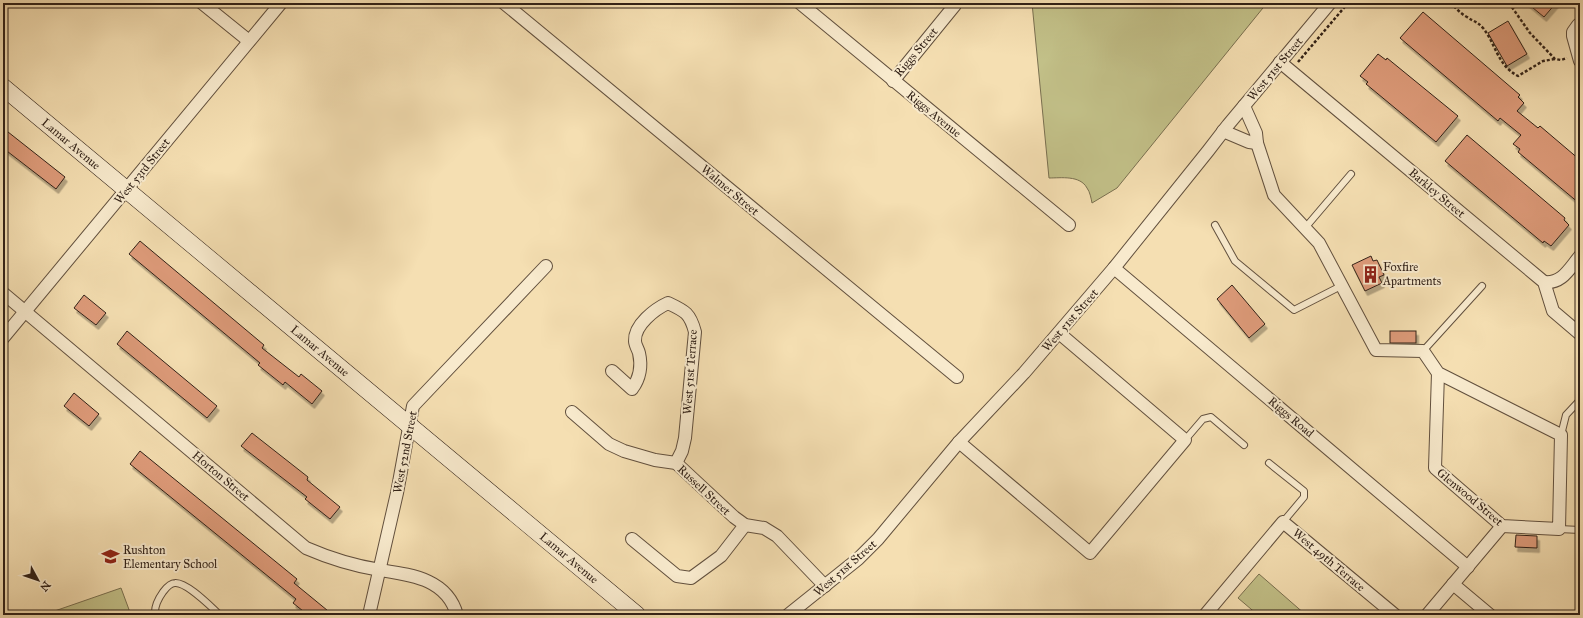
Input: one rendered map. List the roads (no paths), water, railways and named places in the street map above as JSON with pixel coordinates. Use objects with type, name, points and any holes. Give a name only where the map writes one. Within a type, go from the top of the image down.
[{"type":"street","points":[[202,3],[249,41]]},
{"type":"street","name":"West 53rd Street","points":[[3,338],[280,3]]},
{"type":"street","name":"Walmer Street","points":[[504,3],[957,377]]},
{"type":"street","name":"Riggs Avenue","points":[[800,3],[1069,225]]},
{"type":"street","name":"West 51st Street","points":[[788,615],[868,550],[959,442],[1020,379],[1114,268],[1223,131],[1330,3]]},
{"type":"street","name":"Riggs Street","points":[[893,80],[955,5]]},
{"type":"street","points":[[1575,59],[1573,32],[1579,23]]},
{"type":"street","name":"Barkley Street","points":[[1280,62],[1544,282]]},
{"type":"street","name":"Lamar Avenue","points":[[5,92],[637,615]]},
{"type":"street","points":[[1244,106],[1256,133],[1257,143],[1274,195],[1318,242],[1376,350],[1423,351],[1438,373],[1561,435],[1559,529]]},
{"type":"street","points":[[1223,131],[1249,142],[1257,143]]},
{"type":"street","points":[[1580,256],[1559,280],[1553,283],[1544,282],[1553,311],[1580,334]]},
{"type":"street","name":"West 52nd Street","points":[[369,615],[380,570],[410,426],[412,409],[415,403],[546,266]]},
{"type":"street","name":"Riggs Road","points":[[1114,268],[1468,567]]},
{"type":"street","name":"Horton Street","points":[[3,293],[306,548],[328,557],[380,570],[411,575],[431,582],[450,598],[457,615]]},
{"type":"street","name":"West 51st Terrace","points":[[612,371],[632,389],[638,380],[641,365],[635,341],[637,331],[646,317],[657,308],[668,303],[682,309],[691,319],[694,332],[685,438],[682,451],[676,463]]},
{"type":"street","points":[[959,442],[1090,553],[1185,440],[1059,333]]},
{"type":"street","name":"Glenwood Street","points":[[1438,373],[1435,468],[1502,526],[1559,529]]},
{"type":"street","name":"Russell Street","points":[[572,412],[609,444],[624,451],[655,460],[676,463],[734,517],[745,525],[764,528],[777,536],[825,586]]},
{"type":"street","name":"West 49th Terrace","points":[[1205,615],[1283,522],[1395,615]]},
{"type":"street","points":[[632,539],[677,576],[691,578],[721,556],[745,525]]},
{"type":"street","points":[[1427,615],[1502,526]]},
{"type":"street","points":[[1453,584],[1490,615]]},
{"type":"lane","points":[[1305,228],[1350,174]]},
{"type":"lane","points":[[1215,225],[1235,261],[1294,310],[1341,286]]},
{"type":"lane","points":[[1423,351],[1482,286]]},
{"type":"lane","points":[[1561,435],[1566,415],[1580,400]]},
{"type":"lane","points":[[1185,440],[1203,419],[1211,418],[1244,445]]},
{"type":"lane","points":[[1269,463],[1304,491],[1304,497],[1283,522]]},
{"type":"lane","points":[[1559,529],[1580,530]]},
{"type":"lane","points":[[155,615],[156,602],[169,585],[180,583],[220,615]]},
{"type":"place","name":"Foxfire Apartments","points":[[1370,274]]},
{"type":"place","name":"Rushton Elementary School","points":[[110,557]]}]
